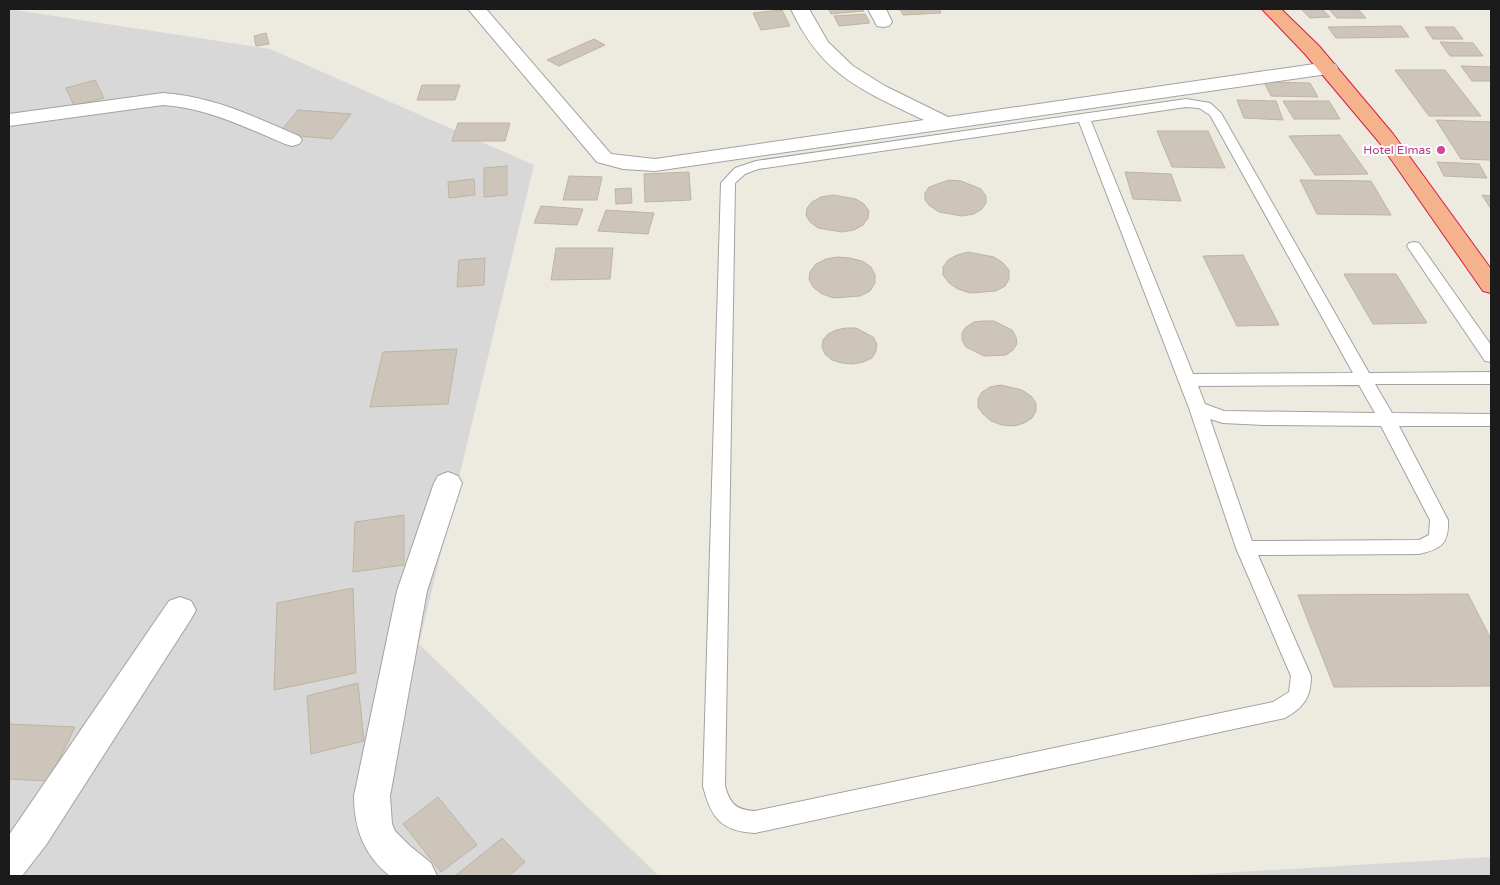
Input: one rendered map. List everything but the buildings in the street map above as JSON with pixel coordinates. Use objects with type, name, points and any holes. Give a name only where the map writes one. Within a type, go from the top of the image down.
[{"type":"highway","points":[[1271,9],[1328,68],[1386,138],[1489,279]]},
{"type":"street","points":[[477,9],[604,158],[618,162],[655,165],[1328,68]]},
{"type":"street","points":[[800,9],[821,45],[835,60],[857,77],[945,123]]},
{"type":"street","points":[[9,120],[163,99],[183,99],[203,103],[292,140]]},
{"type":"street","points":[[418,876],[386,850],[380,840],[372,813],[372,796],[412,591],[448,483]]},
{"type":"street","points":[[9,864],[33,833],[180,610]]},
{"type":"lane","points":[[1084,118],[1198,408],[1245,548],[1302,676],[1301,691],[1297,700],[1277,711],[755,822],[739,822],[727,815],[718,802],[714,786],[728,183],[733,175],[756,165],[1186,103],[1204,104],[1210,108],[1215,113],[1388,420],[1440,520],[1440,535],[1433,544],[1419,547],[1245,548]]},
{"type":"lane","points":[[1414,246],[1491,357]]},
{"type":"lane","points":[[1186,380],[1491,378]]},
{"type":"lane","points":[[1198,408],[1223,417],[1239,418],[1491,420]]},
{"type":"shaded area","points":[[9,9],[270,49],[534,165],[419,644],[659,876],[9,876]]},
{"type":"shaded area","points":[[1491,857],[1491,876],[1173,876]]},
{"type":"place","name":"Hotel Elmas","points":[[1441,150]]}]
